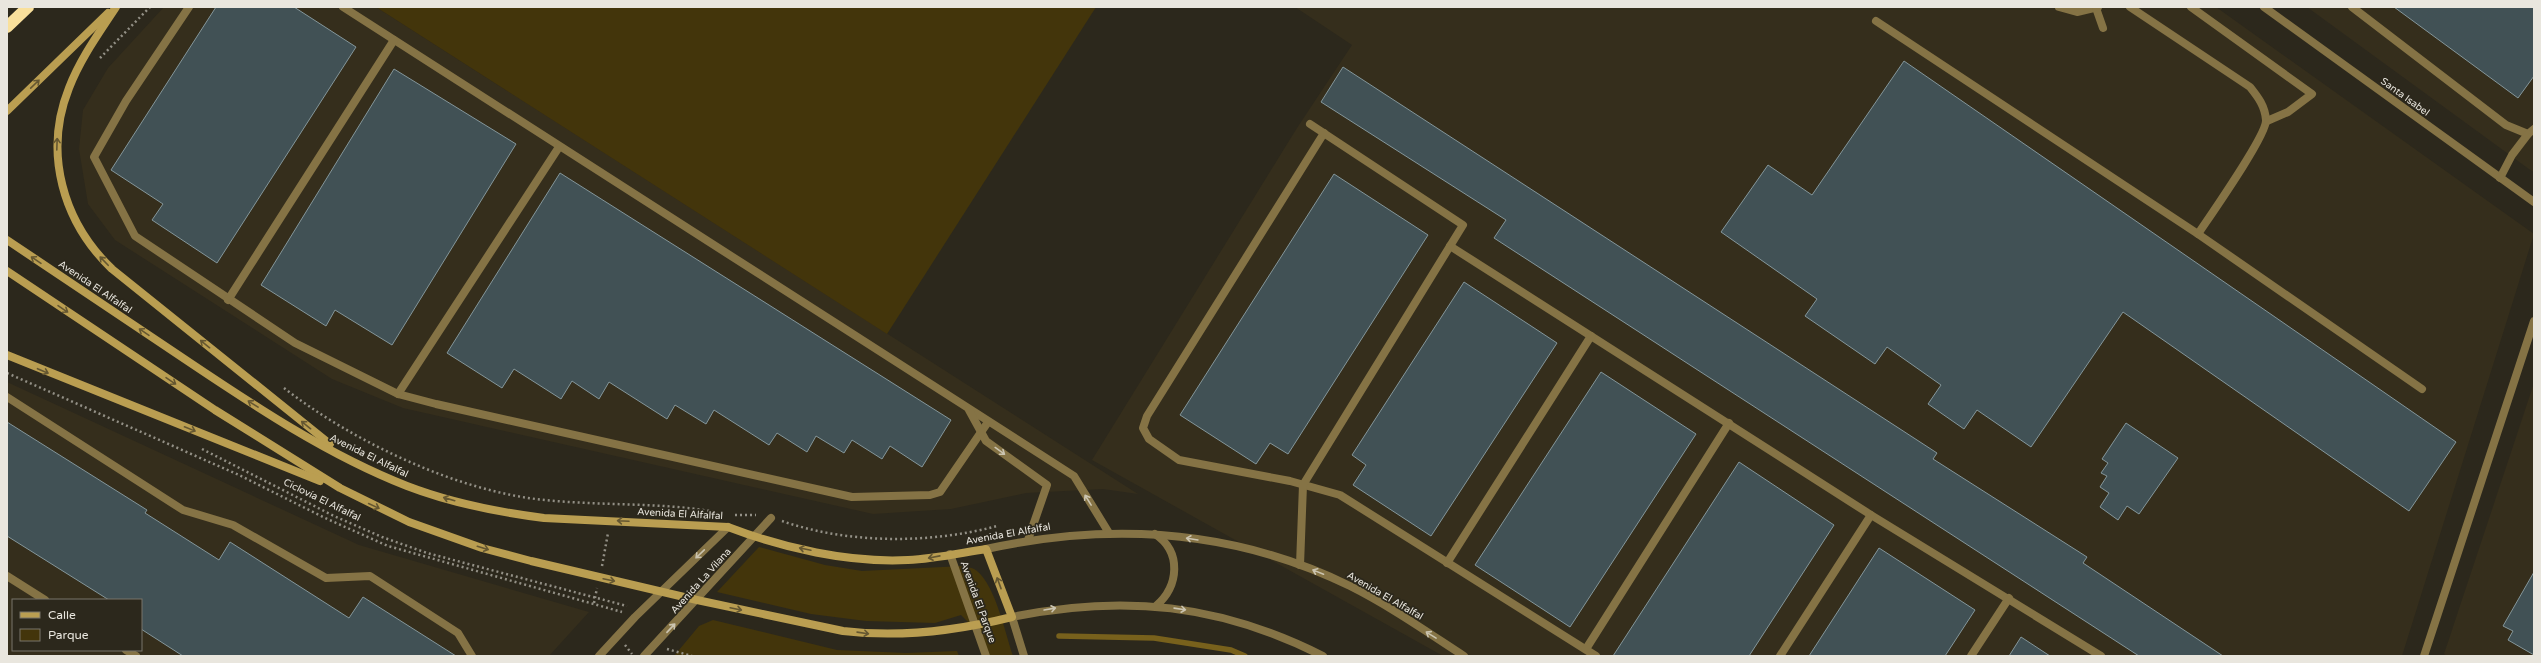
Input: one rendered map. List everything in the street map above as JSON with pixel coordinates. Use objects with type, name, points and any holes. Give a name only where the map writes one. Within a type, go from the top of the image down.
[{"type":"highway","points":[[7,27],[28,7]]},
{"type":"street","points":[[7,111],[115,7]]},
{"type":"street","points":[[115,7],[76,71],[66,97],[59,123],[57,152],[59,172],[66,202],[75,221],[94,250],[112,269],[348,458]]},
{"type":"street","points":[[189,7],[126,101],[94,157],[135,236],[228,300],[295,342],[398,394],[624,447],[852,497],[936,494],[940,492],[988,422]]},
{"type":"street","points":[[344,7],[559,147],[1074,476],[1108,533]]},
{"type":"street","points":[[2059,7],[2078,12],[2097,8],[2103,28]]},
{"type":"street","points":[[2130,7],[2250,87],[2261,101],[2267,121],[2259,139],[2198,234]]},
{"type":"street","points":[[2192,7],[2312,94],[2288,112],[2267,121]]},
{"type":"street","name":"Santa Isabel","points":[[2264,7],[2534,202]]},
{"type":"street","points":[[2352,7],[2506,125],[2531,132],[2512,155],[2500,178]]},
{"type":"street","points":[[1876,21],[2198,234],[2422,389]]},
{"type":"street","points":[[228,300],[394,40]]},
{"type":"street","points":[[1300,565],[1303,485],[1463,225],[1310,124]]},
{"type":"street","points":[[1324,133],[1147,416],[1143,428],[1149,439],[1179,460],[1328,490],[1353,502],[1447,563],[1596,656]]},
{"type":"street","points":[[398,394],[559,147]]},
{"type":"street","name":"Avenida El Alfalfal","points":[[7,240],[234,392],[348,458],[408,486],[487,509],[544,518],[728,526],[754,537],[818,552],[880,560],[927,559],[1028,540],[1108,533],[1155,534],[1225,544],[1300,565],[1366,595],[1464,656]]},
{"type":"street","points":[[1450,246],[1729,423],[1870,515],[2008,598],[2100,656]]},
{"type":"street","points":[[7,272],[215,410],[340,488]]},
{"type":"street","points":[[2425,655],[2534,321]]},
{"type":"street","points":[[1447,563],[1591,336]]},
{"type":"street","points":[[7,355],[340,488],[409,522],[446,536],[482,548],[599,578],[697,600],[872,635],[918,634],[976,626],[1067,606],[1111,604],[1156,606],[1229,619],[1281,636],[1322,656]]},
{"type":"street","points":[[7,397],[183,510],[233,525],[326,578],[370,576],[458,632],[472,656]]},
{"type":"street","points":[[968,409],[986,441],[1047,485],[1028,540]]},
{"type":"street","points":[[1586,649],[1729,423]]},
{"type":"street","points":[[1780,656],[1870,515]]},
{"type":"street","name":"Avenida La Vilana","points":[[644,656],[656,645],[771,518]]},
{"type":"street","name":"Avenida La Vilana","points":[[599,656],[634,617],[728,526]]},
{"type":"street","points":[[1155,534],[1171,551],[1175,567],[1172,585],[1168,593],[1156,606]]},
{"type":"street","points":[[986,549],[1012,617],[1024,656]]},
{"type":"street","name":"Avenida El Parque","points":[[950,554],[986,656]]},
{"type":"street","points":[[7,576],[44,599]]},
{"type":"street","points":[[1971,656],[2008,598]]},
{"type":"path","points":[[7,373],[232,472],[325,518],[388,546],[594,604],[634,617]]},
{"type":"path","name":"Ciclovía El Alfalfal","points":[[199,448],[334,516],[427,553],[632,608],[645,606]]},
{"type":"path","points":[[594,604],[611,520],[612,504]]},
{"type":"path","points":[[733,515],[764,515],[826,533],[873,539],[897,539],[958,533],[997,526]]},
{"type":"path","points":[[656,645],[692,656]]},
{"type":"shaded area","points":[[164,7],[376,7],[1138,494],[1103,489],[1026,493],[951,509],[873,514],[403,408],[332,379],[115,240],[88,204],[79,149],[83,110],[108,68]]},
{"type":"shaded area","points":[[1295,7],[2216,7],[2534,234],[2402,656],[1443,656],[1092,460],[1297,128],[1352,45]]},
{"type":"shaded area","points":[[2307,7],[2534,7],[2534,172],[2529,169]]},
{"type":"shaded area","points":[[7,382],[359,545],[589,612],[549,656],[7,656]]},
{"type":"shaded area","points":[[2534,383],[2534,656],[2447,656],[2444,654]]},
{"type":"green space","points":[[376,7],[1096,7],[887,334]]},
{"type":"green space","points":[[759,547],[825,565],[862,571],[963,566],[974,569],[984,578],[995,599],[1013,656],[989,656],[980,634],[961,615],[935,623],[866,621],[811,614],[717,592]]},
{"type":"green space","points":[[713,620],[837,650],[906,653],[957,651],[959,656],[674,656],[699,626]]},
{"type":"green space","points":[[1168,655],[1174,656],[1053,656]]},
{"type":"building","points":[[216,7],[294,7],[356,47],[217,263],[152,220],[163,204],[111,170]]},
{"type":"building","points":[[2394,7],[2534,7],[2534,76],[2518,98]]},
{"type":"building","points":[[1904,61],[2456,442],[2409,511],[2123,312],[2031,447],[1977,410],[1964,429],[1928,404],[1941,385],[1887,347],[1875,364],[1805,316],[1817,299],[1721,232],[1768,165],[1812,195]]},
{"type":"building","points":[[1343,67],[1937,453],[1933,459],[2087,557],[2083,563],[2223,656],[2139,656],[1494,238],[1506,220],[1321,102]]},
{"type":"building","points":[[394,69],[516,144],[392,345],[335,310],[326,326],[261,285]]},
{"type":"building","points":[[560,173],[951,420],[922,467],[890,446],[882,459],[852,440],[844,453],[816,436],[807,452],[777,433],[769,445],[714,410],[706,424],[675,405],[667,419],[609,382],[599,399],[572,381],[561,399],[514,369],[502,388],[447,353]]},
{"type":"building","points":[[1334,174],[1428,235],[1288,454],[1270,443],[1256,464],[1180,415]]},
{"type":"building","points":[[1464,282],[1557,343],[1431,536],[1353,485],[1366,465],[1352,455]]},
{"type":"building","points":[[1601,372],[1696,434],[1570,627],[1475,565]]},
{"type":"building","points":[[7,422],[147,510],[145,513],[219,560],[230,542],[349,618],[363,597],[456,656],[183,656],[142,630],[142,599],[107,599],[7,536]]},
{"type":"building","points":[[2126,423],[2178,458],[2139,514],[2127,506],[2118,520],[2100,507],[2109,493],[2100,487],[2107,476],[2101,473],[2108,463],[2102,459]]},
{"type":"building","points":[[1739,462],[1834,525],[1749,656],[1613,656]]},
{"type":"building","points":[[1879,548],[1975,610],[1945,656],[1809,656]]},
{"type":"building","points":[[2534,572],[2534,655],[2508,640],[2513,631],[2503,626]]},
{"type":"building","points":[[2021,637],[2050,656],[2009,656]]},
{"type":"waterway","points":[[1059,636],[1154,638],[1231,650],[1245,656]]}]
